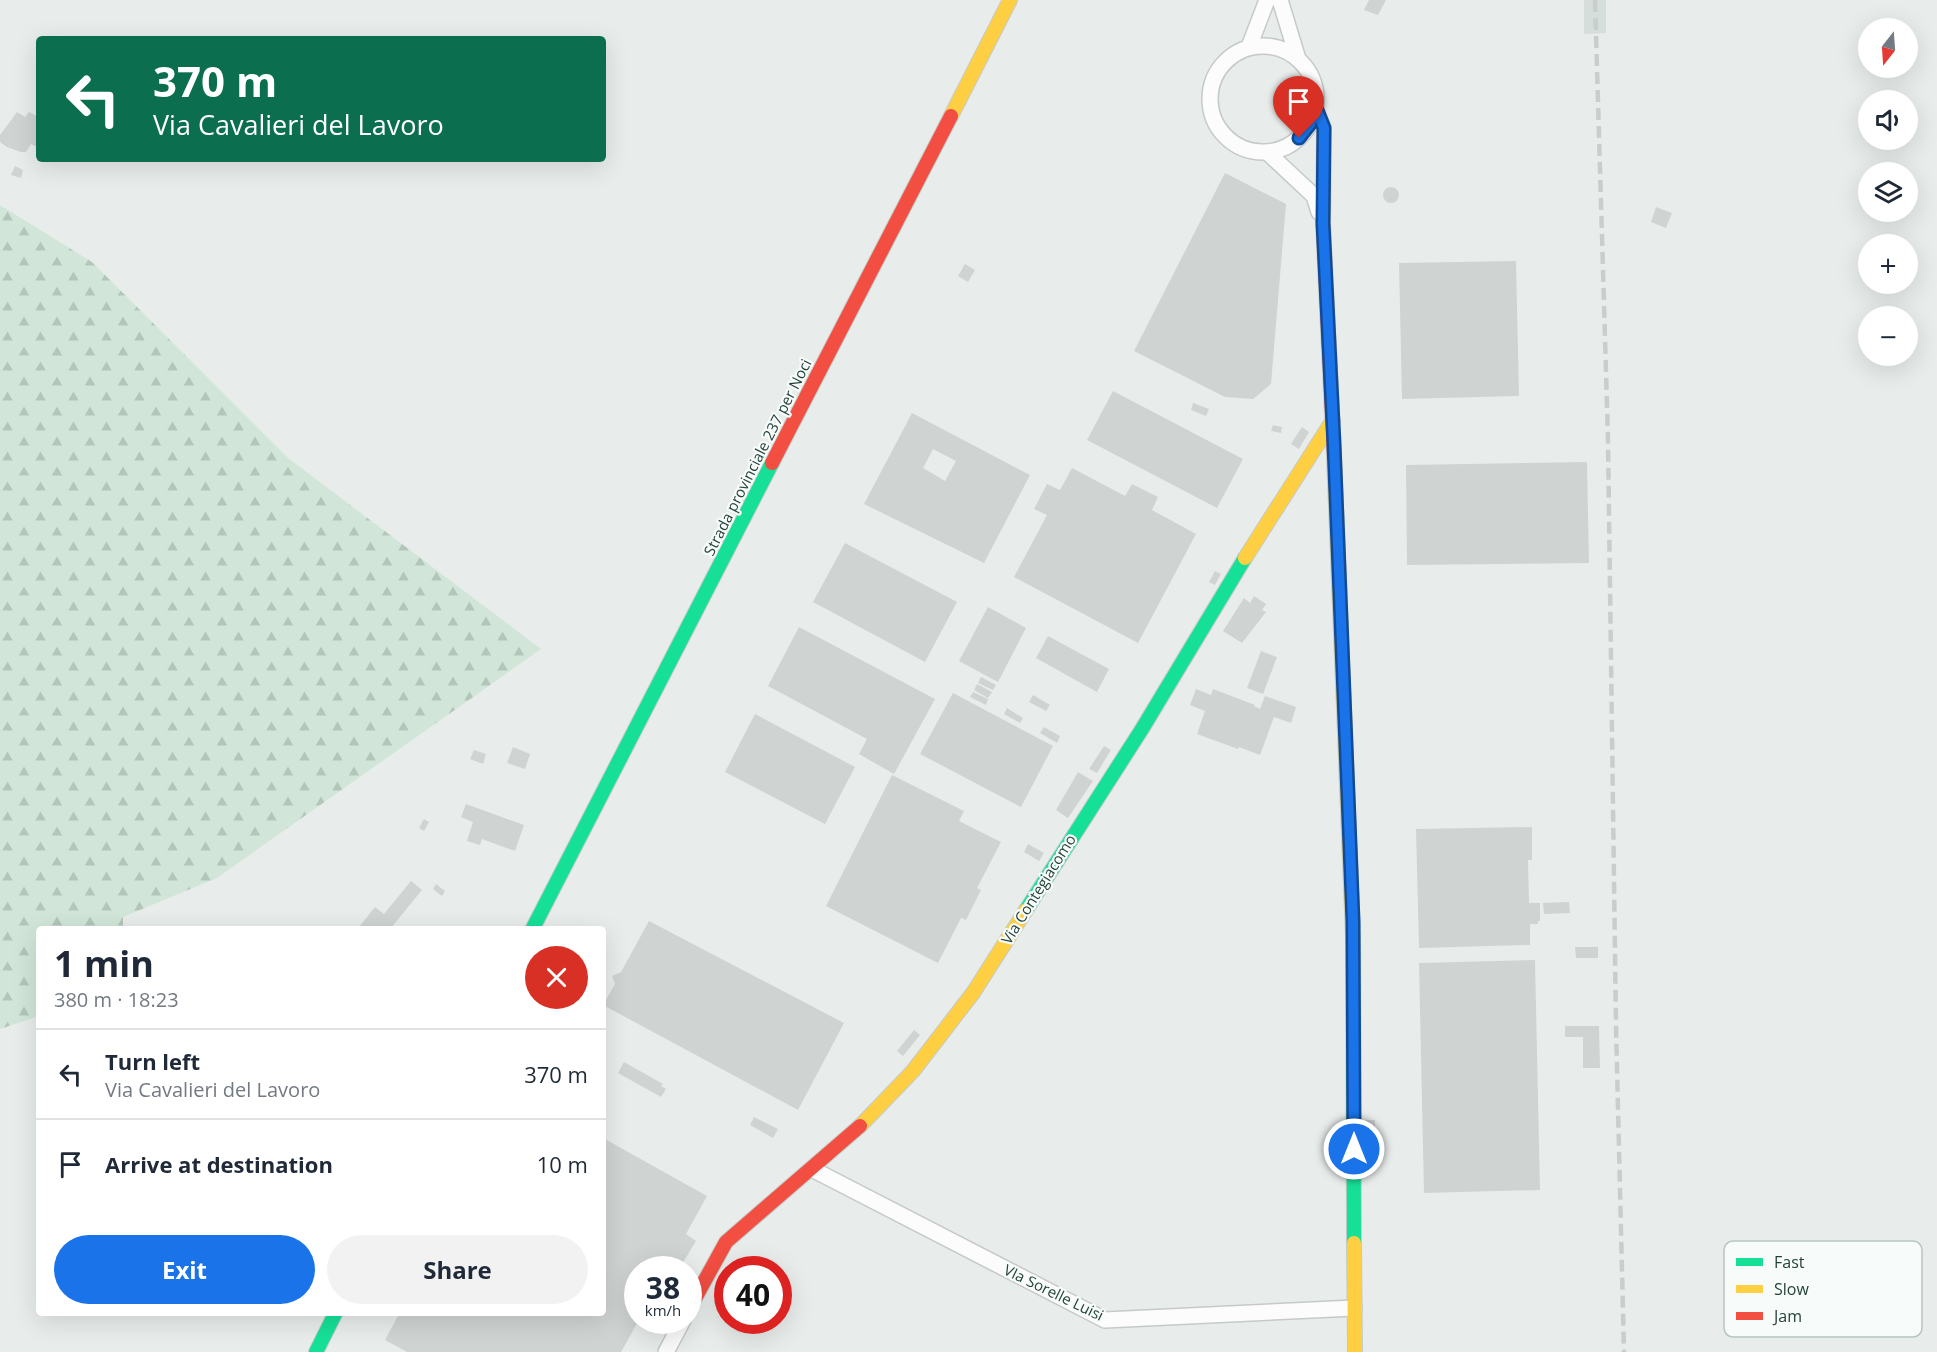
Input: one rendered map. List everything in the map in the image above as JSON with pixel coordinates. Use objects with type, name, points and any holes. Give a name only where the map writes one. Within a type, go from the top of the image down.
[{"type":"street","name":"Strada provinciale 237 per Noci","points":[[534,926],[1010,0]]},
{"type":"street","points":[[1249,47],[1267,0]]},
{"type":"street","points":[[1280,0],[1298,59]]},
{"type":"street","points":[[1266,46],[1283,50],[1298,59],[1310,73],[1316,90],[1316,108],[1310,124],[1299,138],[1284,148],[1266,152],[1249,151],[1233,144],[1220,132],[1210,108],[1212,82],[1220,66],[1233,55],[1249,47],[1266,46]]},
{"type":"street","points":[[1316,108],[1324,128],[1323,223],[1353,921],[1354,1352]]},
{"type":"street","points":[[1266,152],[1314,196],[1323,223]]},
{"type":"street","name":"Via Contegiacomo","points":[[702,1286],[726,1242],[849,1137],[913,1071],[973,993],[1142,729],[1260,534],[1333,420]]},
{"type":"street","name":"VIa Sorelle Luisi","points":[[812,1169],[1105,1320],[1354,1308]]},
{"type":"street","points":[[316,1352],[334,1316]]},
{"type":"street","points":[[666,1352],[676,1334]]},
{"type":"shaded area","points":[[1584,0],[1606,0],[1606,33],[1584,34]]},
{"type":"green space","points":[[0,205],[92,262],[288,458],[541,649],[217,878],[123,917],[123,926],[36,926],[36,1017],[0,1029]]},
{"type":"building","points":[[1369,0],[1386,0],[1378,15],[1364,10]]},
{"type":"building","points":[[17,112],[25,117],[29,112],[36,116],[36,146],[31,144],[26,152],[7,147],[0,142],[0,135]]},
{"type":"building","points":[[15,166],[23,170],[21,178],[11,175]]},
{"type":"building","points":[[1225,173],[1286,204],[1271,384],[1253,399],[1225,397],[1134,351]]},
{"type":"building","points":[[1391,187],[1397,189],[1399,195],[1397,201],[1391,203],[1385,201],[1383,195],[1385,189]]},
{"type":"building","points":[[1656,207],[1672,213],[1666,228],[1651,222]]},
{"type":"building","points":[[1516,261],[1519,396],[1402,399],[1399,263]]},
{"type":"building","points":[[965,264],[975,270],[968,282],[958,276]]},
{"type":"building","points":[[1113,391],[1243,459],[1217,508],[1087,440]]},
{"type":"building","points":[[1193,403],[1209,409],[1206,416],[1191,410]]},
{"type":"building","points":[[912,413],[1030,475],[984,563],[864,504]],"holes":[[[933,449],[956,461],[945,481],[923,468]]]},
{"type":"building","points":[[1273,425],[1282,427],[1281,433],[1271,431]]},
{"type":"building","points":[[1302,427],[1309,432],[1299,449],[1291,444]]},
{"type":"building","points":[[1587,462],[1589,563],[1407,565],[1406,465]]},
{"type":"building","points":[[1072,468],[1125,496],[1132,484],[1158,497],[1152,510],[1196,534],[1138,643],[1014,577],[1047,515],[1034,509],[1047,484],[1060,490]]},
{"type":"building","points":[[845,543],[957,602],[925,662],[813,602]]},
{"type":"building","points":[[1215,571],[1221,574],[1215,585],[1209,582]]},
{"type":"building","points":[[1254,596],[1266,604],[1262,610],[1266,612],[1242,643],[1223,631],[1244,598],[1250,603]]},
{"type":"building","points":[[988,607],[1026,628],[998,682],[959,661]]},
{"type":"building","points":[[799,627],[935,699],[894,774],[859,754],[867,739],[768,686]]},
{"type":"building","points":[[1048,636],[1109,669],[1097,692],[1036,658]]},
{"type":"building","points":[[1261,651],[1277,657],[1263,694],[1247,688]]},
{"type":"building","points":[[981,677],[996,685],[993,690],[978,683]]},
{"type":"building","points":[[977,684],[992,692],[988,698],[974,690]]},
{"type":"building","points":[[1196,689],[1211,695],[1213,689],[1260,709],[1265,696],[1296,707],[1291,723],[1274,717],[1260,755],[1197,734],[1205,711],[1190,705]]},
{"type":"building","points":[[973,692],[988,699],[986,705],[970,697]]},
{"type":"building","points":[[953,693],[1053,746],[1021,807],[920,754]]},
{"type":"building","points":[[1033,695],[1050,705],[1046,711],[1029,702]]},
{"type":"building","points":[[1007,708],[1023,718],[1020,723],[1004,714]]},
{"type":"building","points":[[755,714],[855,767],[825,824],[725,772]]},
{"type":"building","points":[[1044,727],[1060,736],[1057,743],[1040,733]]},
{"type":"building","points":[[1104,746],[1111,750],[1097,773],[1089,769]]},
{"type":"building","points":[[513,747],[530,754],[525,769],[507,763]]},
{"type":"building","points":[[474,750],[486,754],[483,764],[470,759]]},
{"type":"building","points":[[1078,772],[1093,781],[1068,818],[1056,810]]},
{"type":"building","points":[[892,775],[964,811],[959,821],[1001,842],[977,888],[981,890],[966,920],[961,918],[938,963],[826,906]]},
{"type":"building","points":[[466,804],[524,825],[515,851],[482,839],[480,845],[467,841],[473,822],[461,817]]},
{"type":"building","points":[[424,819],[429,822],[424,831],[419,828]]},
{"type":"building","points":[[1532,827],[1532,860],[1528,860],[1529,903],[1540,903],[1540,921],[1538,924],[1530,924],[1530,945],[1419,948],[1416,829]]},
{"type":"building","points":[[1028,844],[1044,853],[1039,861],[1024,852]]},
{"type":"building","points":[[411,881],[422,890],[393,926],[360,926],[375,907],[384,914]]},
{"type":"building","points":[[436,884],[445,891],[442,896],[433,889]]},
{"type":"building","points":[[1569,902],[1570,913],[1544,914],[1543,903]]},
{"type":"building","points":[[649,921],[844,1023],[798,1110],[606,1007],[606,1000],[615,984],[612,976],[621,972]]},
{"type":"building","points":[[1575,947],[1598,947],[1598,958],[1576,958]]},
{"type":"building","points":[[1535,960],[1540,1190],[1424,1193],[1419,963]]},
{"type":"building","points":[[1565,1026],[1599,1026],[1600,1068],[1583,1068],[1583,1037],[1565,1037]]},
{"type":"building","points":[[914,1030],[920,1035],[903,1056],[897,1051]]},
{"type":"building","points":[[624,1062],[663,1084],[661,1086],[666,1089],[661,1097],[618,1073]]},
{"type":"building","points":[[754,1117],[778,1129],[773,1138],[750,1125]]},
{"type":"building","points":[[1363,1120],[1375,1120],[1375,1128],[1363,1128]]},
{"type":"building","points":[[606,1140],[707,1196],[686,1234],[696,1241],[687,1256],[624,1256],[624,1334],[631,1334],[621,1352],[407,1352],[385,1340],[398,1316],[606,1316]]},
{"type":"railway","points":[[1595,0],[1608,439],[1616,1026],[1624,1352]]},
{"type":"traffic: fast","points":[[534,926],[772,463]]},
{"type":"traffic: fast","points":[[1026,910],[1142,729],[1245,558]]},
{"type":"traffic: fast","points":[[1353,937],[1354,1243]]},
{"type":"traffic: fast","points":[[316,1352],[334,1316]]},
{"type":"traffic: slow","points":[[951,116],[1010,0]]},
{"type":"traffic: slow","points":[[1245,558],[1333,420]]},
{"type":"traffic: slow","points":[[1334,456],[1353,937]]},
{"type":"traffic: slow","points":[[860,1126],[913,1071],[973,993],[1026,910]]},
{"type":"traffic: slow","points":[[1354,1243],[1355,1352]]},
{"type":"traffic: jam","points":[[1316,108],[1324,128],[1323,223],[1334,456]]},
{"type":"traffic: jam","points":[[772,463],[951,116]]},
{"type":"traffic: jam","points":[[702,1286],[726,1242],[860,1126]]},
{"type":"route","points":[[1299,138],[1310,124],[1316,108],[1324,128],[1323,223],[1353,921],[1354,1149]]}]
